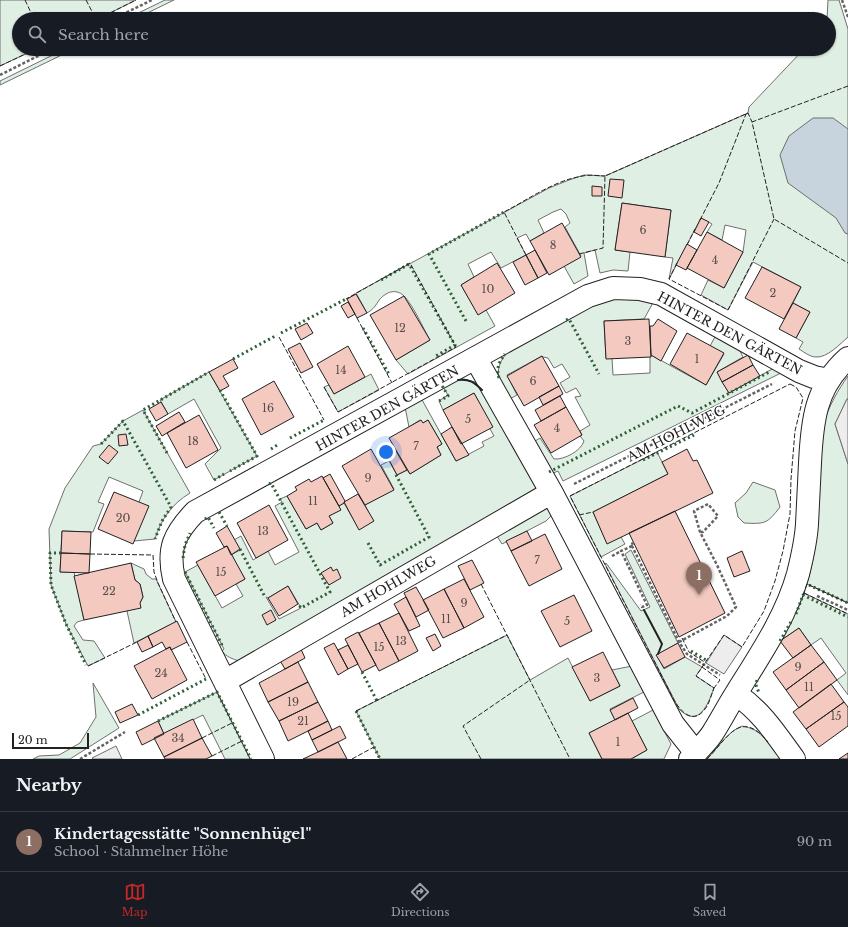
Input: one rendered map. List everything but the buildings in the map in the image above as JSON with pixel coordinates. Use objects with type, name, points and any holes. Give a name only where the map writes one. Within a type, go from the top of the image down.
[{"type":"street","name":"HINTER DEN GÄRTEN","points":[[263,759],[174,579],[172,572],[172,550],[177,533],[195,512],[476,359],[588,296],[614,288],[640,289],[662,294],[799,370],[814,377],[829,380]]},
{"type":"street","points":[[476,359],[553,495],[673,724],[693,756],[711,735],[731,686],[755,663],[785,612],[801,562],[807,525],[812,429],[815,413],[829,380],[848,358]]},
{"type":"street","name":"AM HOHLWEG","points":[[225,681],[542,498],[553,495]]},
{"type":"street","points":[[731,686],[765,719],[794,759]]},
{"type":"path","points":[[127,12],[152,0]]},
{"type":"path","points":[[842,0],[848,17]]},
{"type":"path","points":[[0,74],[37,56]]},
{"type":"path","name":"AM HOHLWEG","points":[[553,495],[799,370]]},
{"type":"path","points":[[679,642],[727,616],[736,607],[700,532],[694,511],[708,504],[718,516],[703,532],[700,532]]},
{"type":"path","points":[[634,543],[631,544],[632,546],[621,552],[647,605],[642,608],[637,601]]},
{"type":"path","points":[[632,546],[679,642],[687,654],[731,686]]},
{"type":"path","points":[[794,586],[848,610]]},
{"type":"path","points":[[80,759],[125,732]]},
{"type":"green space","points":[[0,0],[136,0],[112,12],[12,12],[12,56],[21,56],[0,66]]},
{"type":"green space","points":[[165,0],[174,0],[149,12],[140,12]]},
{"type":"green space","points":[[828,0],[839,0],[848,29],[848,337],[833,350],[825,355],[816,357],[799,349],[803,342],[796,338],[810,312],[793,303],[801,287],[753,262],[728,310],[701,295],[708,280],[724,288],[743,252],[746,230],[725,225],[722,240],[707,232],[712,224],[701,218],[669,279],[673,258],[665,257],[671,210],[622,203],[615,250],[630,252],[628,271],[613,270],[600,273],[595,250],[584,253],[588,276],[574,284],[564,266],[581,256],[565,227],[570,223],[566,214],[561,209],[553,212],[538,220],[544,233],[530,241],[526,234],[517,238],[526,255],[501,268],[491,252],[468,264],[474,277],[461,285],[478,314],[486,310],[495,326],[408,374],[396,360],[430,340],[412,306],[401,293],[391,292],[383,296],[371,311],[367,313],[356,293],[549,188],[584,175],[605,176],[748,113],[749,107],[797,56],[836,56],[836,12],[827,12]]},
{"type":"green space","points":[[51,56],[60,56],[0,85],[0,81]]},
{"type":"green space","points":[[610,297],[654,301],[644,319],[604,321],[606,358],[612,358],[613,375],[650,373],[651,355],[706,385],[724,354],[710,346],[716,335],[738,347],[743,357],[717,372],[729,393],[774,368],[781,373],[563,481],[558,471],[549,475],[532,443],[540,438],[554,459],[562,458],[576,451],[584,441],[580,436],[582,435],[580,431],[590,425],[575,397],[581,396],[576,388],[566,393],[560,383],[570,377],[562,364],[554,368],[548,358],[542,356],[507,375],[517,395],[508,400],[500,382],[498,371],[499,366],[506,354],[568,318]]},
{"type":"green space","points":[[209,372],[257,456],[214,480],[205,464],[221,448],[194,399],[168,414],[160,400]]},
{"type":"green space","points":[[371,374],[379,390],[338,412],[324,387],[329,385],[334,394]]},
{"type":"green space","points":[[848,376],[848,399],[835,424],[848,464],[848,603],[807,584],[811,570],[817,530],[822,428],[837,392]]},
{"type":"green space","points":[[464,379],[475,382],[482,390],[538,491],[239,661],[226,655],[222,651],[224,649],[185,572],[198,565],[222,608],[243,596],[236,584],[245,579],[231,555],[240,550],[234,540],[241,536],[253,560],[268,551],[275,565],[299,552],[275,506],[282,502],[280,499],[287,496],[306,529],[317,523],[321,530],[333,523],[329,516],[340,510],[339,506],[344,503],[359,529],[373,521],[365,505],[394,489],[381,465],[389,461],[397,475],[407,470],[410,474],[441,455],[437,447],[442,444],[428,420],[423,423],[420,420],[409,427],[405,407],[421,398],[456,461],[484,446],[482,442],[494,436],[490,429],[492,427],[474,393],[443,410],[439,401],[448,395],[443,387],[455,380]],"holes":[[[288,586],[301,608],[279,619],[266,597],[268,598]]]},
{"type":"green space","points":[[143,410],[190,493],[178,502],[168,513],[160,525],[155,539],[134,541],[139,502],[143,491],[109,477],[98,502],[104,504],[93,532],[62,531],[60,572],[74,572],[84,620],[77,622],[74,626],[83,640],[94,641],[105,658],[88,666],[66,624],[51,585],[49,529],[65,488],[93,446],[101,444],[123,421]]},
{"type":"green space","points":[[657,452],[668,474],[593,512],[607,543],[621,537],[625,544],[601,557],[570,496]]},
{"type":"green space","points":[[753,482],[775,490],[780,507],[772,517],[765,522],[744,523],[738,517],[735,503],[746,493]]},
{"type":"green space","points":[[544,504],[554,513],[546,521],[502,544],[495,533]]},
{"type":"green space","points":[[631,550],[678,643],[657,655],[664,669],[685,657],[702,667],[696,676],[714,688],[706,707],[697,715],[692,716],[686,714],[679,709],[605,564],[606,563],[641,611],[650,607],[625,554]]},
{"type":"green space","points":[[131,563],[144,569],[146,574],[152,579],[156,579],[176,622],[134,643],[127,611],[140,603],[143,597],[140,584],[135,580]]},
{"type":"green space","points":[[804,593],[848,614],[848,695],[837,680],[846,673],[821,638],[811,645],[799,628],[780,641],[798,608]]},
{"type":"green space","points":[[507,635],[530,680],[568,658],[590,701],[620,686],[612,670],[632,666],[644,692],[610,709],[615,720],[589,733],[602,759],[380,759],[356,711]]},
{"type":"green space","points":[[93,683],[119,728],[70,759],[33,759],[39,756],[59,755],[80,743],[96,717]]},
{"type":"green space","points":[[217,692],[251,759],[225,759],[203,715],[164,734],[158,721]]},
{"type":"green space","points":[[653,710],[671,744],[664,759],[631,759],[647,750],[632,721]]},
{"type":"green space","points":[[742,726],[760,733],[781,757],[777,759],[707,759],[727,736]]},
{"type":"shaded area","points":[[813,118],[833,118],[848,129],[848,234],[845,233],[836,218],[788,183],[780,155],[789,136]]},
{"type":"shaded area","points":[[848,399],[848,464],[835,424]]},
{"type":"shaded area","points":[[724,635],[742,647],[724,674],[706,663]]},
{"type":"shaded area","points":[[116,746],[122,759],[92,758]]},
{"type":"hedge","points":[[466,321],[429,254],[504,212]]},
{"type":"hedge","points":[[381,280],[409,264],[455,345],[434,357]]},
{"type":"hedge","points":[[281,333],[346,299]]},
{"type":"hedge","points":[[566,320],[569,319],[599,374]]},
{"type":"hedge","points":[[363,328],[390,376]]},
{"type":"hedge","points":[[233,359],[277,335]]},
{"type":"hedge","points":[[499,378],[499,365],[505,354]]},
{"type":"hedge","points":[[549,472],[678,406],[692,413],[771,371]]},
{"type":"hedge","points":[[167,453],[143,410],[209,372]]},
{"type":"hedge","points":[[439,401],[448,396],[443,387],[442,388]]},
{"type":"hedge","points":[[220,390],[257,456],[230,471]]},
{"type":"hedge","points":[[290,438],[324,420]]},
{"type":"hedge","points":[[101,444],[123,421],[171,507],[162,521],[155,539]]},
{"type":"hedge","points":[[643,460],[694,435]]},
{"type":"hedge","points":[[271,449],[279,444]]},
{"type":"hedge","points":[[368,543],[380,565],[429,537],[395,473]]},
{"type":"hedge","points":[[214,480],[224,474]]},
{"type":"hedge","points":[[269,484],[271,483],[330,592],[301,608],[298,604]]},
{"type":"hedge","points":[[219,512],[227,526]]},
{"type":"hedge","points":[[205,519],[208,517],[214,528]]},
{"type":"hedge","points":[[183,558],[185,545],[190,533]]},
{"type":"hedge","points":[[240,549],[265,597]]},
{"type":"hedge","points":[[61,553],[50,553],[51,585],[66,624],[86,665]]},
{"type":"hedge","points":[[185,572],[223,647]]},
{"type":"hedge","points":[[809,585],[848,603]]},
{"type":"hedge","points":[[796,614],[803,595],[848,617]]},
{"type":"hedge","points":[[780,641],[792,620]]},
{"type":"hedge","points":[[691,651],[706,660]]},
{"type":"hedge","points":[[362,672],[377,701]]},
{"type":"hedge","points":[[138,715],[206,679]]},
{"type":"hedge","points":[[757,680],[756,685],[759,693]]},
{"type":"hedge","points":[[158,721],[217,692],[251,759]]},
{"type":"hedge","points":[[356,711],[380,759]]},
{"type":"fence","points":[[25,0],[31,12]]},
{"type":"fence","points":[[86,0],[92,12]]},
{"type":"fence","points":[[112,12],[136,0]]},
{"type":"fence","points":[[0,66],[21,56]]},
{"type":"fence","points":[[848,86],[752,122],[774,219],[848,263]]},
{"type":"fence","points":[[700,220],[719,183],[746,114],[748,113]]},
{"type":"fence","points":[[579,254],[603,248],[605,176],[748,113],[752,122]]},
{"type":"fence","points":[[526,255],[504,212],[562,181],[586,175],[605,176]]},
{"type":"fence","points":[[677,263],[669,279],[728,310],[774,219]]},
{"type":"fence","points":[[687,245],[695,229]]},
{"type":"fence","points":[[324,387],[338,412],[456,347],[410,263],[346,299]]},
{"type":"fence","points":[[357,318],[392,383]]},
{"type":"fence","points":[[279,337],[324,420]]},
{"type":"fence","points":[[790,384],[796,387],[803,398],[795,431],[790,514],[783,551],[775,581],[764,611],[742,647],[724,635],[696,676],[714,688],[707,707],[701,714],[696,716],[688,715],[680,709],[674,700],[570,496],[790,384]]},
{"type":"fence","points":[[579,515],[593,512]]},
{"type":"fence","points":[[90,554],[153,555],[154,572],[176,622]]},
{"type":"fence","points":[[481,584],[570,759]]},
{"type":"fence","points":[[803,595],[807,584],[848,603]]},
{"type":"fence","points":[[804,593],[848,614]]},
{"type":"fence","points":[[356,711],[507,635]]},
{"type":"fence","points":[[682,638],[689,652],[706,663]]},
{"type":"fence","points":[[88,666],[137,642]]},
{"type":"fence","points":[[187,642],[206,679]]},
{"type":"fence","points":[[702,667],[720,680],[714,688]]},
{"type":"fence","points":[[481,759],[463,726],[530,680]]},
{"type":"fence","points":[[202,738],[232,723]]},
{"type":"fence","points":[[707,759],[728,735],[742,727],[750,727],[758,732],[768,742]]},
{"type":"fence","points":[[212,756],[242,741]]},
{"type":"fence","points":[[352,759],[374,747]]},
{"type":"wall","points":[[458,380],[472,382],[482,390]]},
{"type":"wall","points":[[644,610],[662,644],[658,654]]},
{"type":"place","name":"Kindertagesstätte \"Sonnenhügel\"","points":[[699,595]]}]
